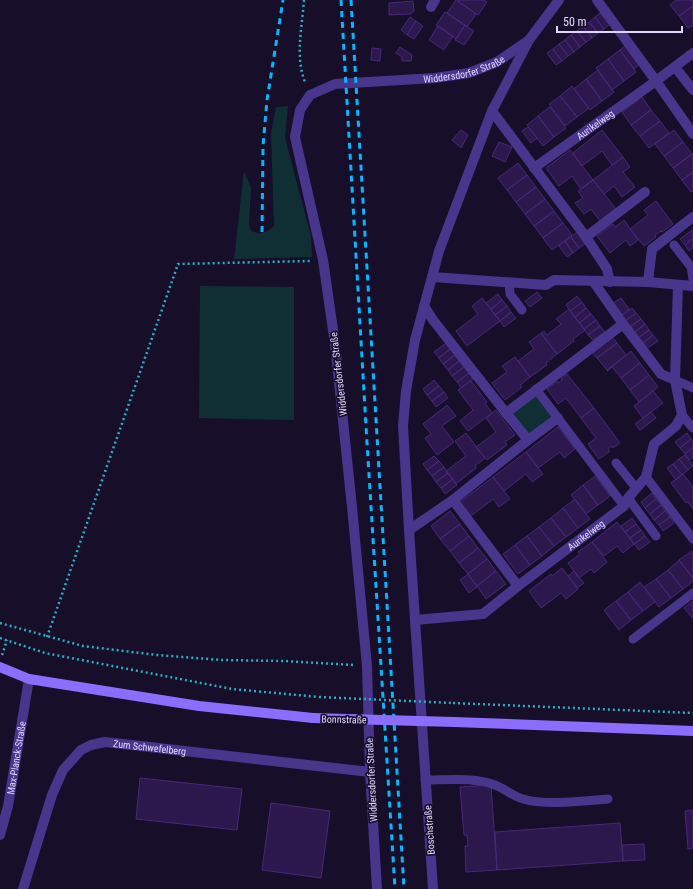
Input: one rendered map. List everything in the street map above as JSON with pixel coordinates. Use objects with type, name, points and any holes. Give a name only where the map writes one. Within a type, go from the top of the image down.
[{"type":"main road","name":"Bonnstraße","points":[[0,667],[29,679],[199,706],[314,718],[693,731]]},
{"type":"street","name":"Widdersdorfer Straße","points":[[424,775],[404,426],[407,383],[415,340],[439,251],[492,111],[529,40],[559,0]]},
{"type":"street","points":[[597,0],[693,134]]},
{"type":"street","name":"Widdersdorfer Straße","points":[[377,889],[370,772],[367,666],[335,344],[323,260],[295,137],[300,110],[310,95],[335,84],[435,78],[469,73],[497,62],[529,40]]},
{"type":"street","name":"Aurikelweg","points":[[534,168],[693,53]]},
{"type":"street","points":[[675,67],[693,90]]},
{"type":"street","points":[[492,111],[586,237],[607,269],[610,282]]},
{"type":"street","points":[[586,237],[645,192]]},
{"type":"street","points":[[648,282],[652,249],[693,217]]},
{"type":"street","points":[[432,277],[546,285],[554,280],[648,282],[693,286]]},
{"type":"street","points":[[593,281],[622,324],[661,374],[675,380]]},
{"type":"street","points":[[678,285],[675,380],[682,415]]},
{"type":"street","points":[[424,306],[433,320],[528,440]]},
{"type":"street","points":[[506,413],[622,324]]},
{"type":"street","name":"Aurikelweg","points":[[415,620],[483,614],[626,502],[646,477],[654,444],[676,426],[682,415]]},
{"type":"street","points":[[409,530],[453,500],[558,418]]},
{"type":"street","points":[[453,500],[518,586]]},
{"type":"street","name":"Max-Planck-Straße","points":[[0,836],[8,806],[29,679]]},
{"type":"street","name":"Zum Schwefelberg","points":[[23,889],[55,789],[63,770],[81,750],[98,743],[105,742],[370,772]]},
{"type":"street","name":"Boschstraße","points":[[424,775],[433,889]]},
{"type":"lane","points":[[674,245],[691,267],[693,279]]},
{"type":"lane","points":[[509,282],[510,294],[522,310]]},
{"type":"lane","points":[[675,380],[693,388]]},
{"type":"lane","points":[[536,389],[626,502],[656,536]]},
{"type":"lane","points":[[682,415],[693,428]]},
{"type":"lane","points":[[616,463],[636,488]]},
{"type":"lane","points":[[646,477],[693,539]]},
{"type":"lane","points":[[633,639],[693,593]]},
{"type":"lane","points":[[424,775],[496,785],[522,799],[549,803],[608,799]]},
{"type":"path","points":[[304,0],[299,55],[301,72],[310,95]]},
{"type":"path","points":[[47,637],[178,264],[323,260]]},
{"type":"path","points":[[0,623],[83,646],[157,655],[221,660],[284,661],[367,666]]},
{"type":"path","points":[[0,638],[45,653],[232,689],[319,697],[693,713]]},
{"type":"path","points":[[0,660],[7,640]]},
{"type":"green space","points":[[288,106],[285,138],[311,236],[312,257],[234,259],[244,171],[251,188],[249,225],[251,231],[263,233],[274,226],[271,133],[276,107]]},
{"type":"green space","points":[[200,286],[294,287],[294,420],[199,418]]},
{"type":"green space","points":[[536,394],[554,417],[529,437],[510,414]]},
{"type":"building","points":[[456,0],[476,14],[467,27],[447,13]]},
{"type":"building","points":[[484,0],[487,2],[478,15],[458,1]]},
{"type":"building","points":[[676,0],[693,0],[693,6],[679,16],[670,5]]},
{"type":"building","points":[[413,1],[414,11],[411,14],[389,15],[389,3]]},
{"type":"building","points":[[693,6],[693,25],[688,28],[679,16]]},
{"type":"building","points":[[445,12],[465,25],[456,39],[436,25]]},
{"type":"building","points":[[600,13],[610,24],[604,29],[595,17]]},
{"type":"building","points":[[410,17],[416,21],[407,35],[401,30]]},
{"type":"building","points":[[595,17],[604,29],[598,33],[589,22]]},
{"type":"building","points":[[416,21],[423,26],[414,39],[407,35]]},
{"type":"building","points":[[589,22],[598,33],[592,38],[583,26]]},
{"type":"building","points":[[465,25],[474,31],[464,45],[455,40]]},
{"type":"building","points":[[438,26],[453,36],[444,50],[429,40]]},
{"type":"building","points":[[583,26],[592,38],[586,42],[577,31]]},
{"type":"building","points":[[577,31],[586,42],[580,47],[571,35]]},
{"type":"building","points":[[571,35],[580,47],[574,52],[565,40]]},
{"type":"building","points":[[565,40],[574,52],[568,56],[559,44]]},
{"type":"building","points":[[559,44],[568,56],[562,61],[553,49]]},
{"type":"building","points":[[626,45],[640,64],[634,69],[620,50]]},
{"type":"building","points":[[400,47],[412,55],[411,61],[402,61],[402,57],[396,53]]},
{"type":"building","points":[[372,48],[381,49],[380,61],[371,60]]},
{"type":"building","points":[[553,49],[562,61],[556,65],[547,53]]},
{"type":"building","points":[[620,50],[636,72],[624,81],[608,59]]},
{"type":"building","points":[[608,59],[624,81],[612,90],[596,68]]},
{"type":"building","points":[[598,70],[614,92],[602,101],[586,79]]},
{"type":"building","points":[[586,79],[602,101],[590,110],[574,89]]},
{"type":"building","points":[[572,86],[589,108],[577,117],[560,96]]},
{"type":"building","points":[[560,96],[577,117],[565,126],[549,104]]},
{"type":"building","points":[[642,97],[651,110],[631,125],[622,112]]},
{"type":"building","points":[[550,107],[566,128],[554,137],[538,116]]},
{"type":"building","points":[[651,110],[660,121],[640,136],[631,125]]},
{"type":"building","points":[[538,116],[554,137],[543,146],[527,125]]},
{"type":"building","points":[[660,121],[669,133],[649,148],[640,136]]},
{"type":"building","points":[[528,127],[537,138],[531,143],[522,131]]},
{"type":"building","points":[[461,130],[468,135],[461,148],[452,140]]},
{"type":"building","points":[[602,130],[623,157],[612,165],[602,151],[582,166],[573,153]]},
{"type":"building","points":[[674,130],[683,142],[664,156],[655,144]]},
{"type":"building","points":[[499,142],[512,147],[505,162],[492,156]]},
{"type":"building","points":[[683,142],[692,154],[673,168],[664,156]]},
{"type":"building","points":[[570,150],[593,180],[581,189],[572,176],[559,186],[546,168]]},
{"type":"building","points":[[692,154],[693,172],[682,180],[673,168]]},
{"type":"building","points":[[623,157],[630,167],[623,172],[635,187],[622,197],[614,186],[604,194],[593,180]]},
{"type":"building","points":[[518,163],[527,175],[507,190],[498,178]]},
{"type":"building","points":[[693,172],[693,191],[691,192],[682,180]]},
{"type":"building","points":[[527,175],[536,187],[516,202],[507,190]]},
{"type":"building","points":[[593,180],[616,209],[600,221],[591,209],[584,214],[575,203],[583,198],[578,191]]},
{"type":"building","points":[[536,187],[545,199],[525,214],[516,202]]},
{"type":"building","points":[[545,199],[554,211],[534,226],[525,214]]},
{"type":"building","points":[[656,201],[673,224],[655,235],[656,237],[644,246],[630,229],[648,215],[644,210]]},
{"type":"building","points":[[554,211],[563,223],[543,238],[534,226]]},
{"type":"building","points":[[624,220],[638,240],[630,246],[626,240],[610,253],[597,236],[613,224],[615,227]]},
{"type":"building","points":[[563,223],[572,235],[552,250],[543,238]]},
{"type":"building","points":[[692,230],[693,238],[685,245],[680,239]]},
{"type":"building","points":[[577,232],[585,244],[579,248],[571,237]]},
{"type":"building","points":[[571,237],[579,248],[573,253],[565,241]]},
{"type":"building","points":[[693,238],[693,248],[689,251],[685,245]]},
{"type":"building","points":[[565,241],[573,253],[567,257],[559,246]]},
{"type":"building","points":[[537,292],[542,298],[530,307],[525,301]]},
{"type":"building","points":[[498,294],[502,300],[491,309],[486,303]]},
{"type":"building","points":[[577,296],[582,302],[570,311],[566,305]]},
{"type":"building","points":[[482,298],[500,321],[467,346],[456,331],[478,314],[472,306]]},
{"type":"building","points":[[621,298],[629,309],[621,316],[612,304]]},
{"type":"building","points":[[502,300],[507,306],[495,315],[491,309]]},
{"type":"building","points":[[582,302],[586,308],[575,317],[570,311]]},
{"type":"building","points":[[507,306],[511,312],[500,321],[495,315]]},
{"type":"building","points":[[586,308],[591,314],[579,323],[575,317]]},
{"type":"building","points":[[632,308],[636,313],[625,321],[621,316]]},
{"type":"building","points":[[569,309],[585,330],[557,354],[541,333],[544,331],[547,335],[561,324],[556,319]]},
{"type":"building","points":[[511,312],[516,318],[504,327],[500,321]]},
{"type":"building","points":[[636,313],[641,319],[630,327],[625,321]]},
{"type":"building","points":[[591,314],[596,320],[584,329],[579,323]]},
{"type":"building","points":[[641,319],[645,324],[634,333],[630,327]]},
{"type":"building","points":[[596,320],[600,326],[588,335],[584,329]]},
{"type":"building","points":[[645,324],[649,330],[638,338],[634,333]]},
{"type":"building","points":[[600,326],[605,332],[593,340],[588,335]]},
{"type":"building","points":[[649,330],[653,335],[642,344],[638,338]]},
{"type":"building","points":[[541,333],[557,354],[546,363],[547,365],[530,377],[518,361],[534,349],[529,342]]},
{"type":"building","points":[[653,335],[658,341],[646,349],[642,344]]},
{"type":"building","points":[[612,337],[617,343],[597,358],[592,352]]},
{"type":"building","points":[[446,343],[450,349],[439,358],[434,352]]},
{"type":"building","points":[[617,343],[626,355],[607,370],[597,358]]},
{"type":"building","points":[[450,349],[455,355],[443,364],[439,358]]},
{"type":"building","points":[[631,351],[640,363],[621,378],[612,367],[607,371]]},
{"type":"building","points":[[455,355],[459,361],[448,370],[443,364]]},
{"type":"building","points":[[515,357],[530,377],[520,385],[522,387],[505,400],[492,383],[507,372],[502,366]]},
{"type":"building","points":[[459,361],[464,367],[452,376],[448,370]]},
{"type":"building","points":[[640,363],[649,375],[630,390],[621,378]]},
{"type":"building","points":[[464,367],[469,373],[457,382],[452,376]]},
{"type":"building","points":[[469,373],[473,379],[461,388],[457,382]]},
{"type":"building","points":[[567,374],[594,408],[581,418],[566,398],[558,404],[547,389],[557,381],[558,383],[562,380],[561,378]]},
{"type":"building","points":[[649,375],[658,387],[639,402],[630,390]]},
{"type":"building","points":[[434,380],[439,386],[427,395],[423,389]]},
{"type":"building","points":[[471,381],[487,402],[485,403],[492,413],[468,431],[460,421],[473,410],[458,390]]},
{"type":"building","points":[[439,386],[444,392],[432,401],[427,395]]},
{"type":"building","points":[[653,391],[663,403],[643,418],[634,406]]},
{"type":"building","points":[[444,392],[448,398],[436,407],[432,401]]},
{"type":"building","points":[[447,405],[456,416],[442,426],[454,442],[437,455],[425,438],[431,434],[423,424]]},
{"type":"building","points":[[594,408],[620,443],[613,448],[612,446],[608,449],[610,451],[599,459],[588,444],[596,438],[581,418]]},
{"type":"building","points":[[496,410],[515,435],[505,442],[507,445],[487,460],[476,447],[496,432],[486,418]]},
{"type":"building","points":[[651,412],[656,418],[640,430],[635,424]]},
{"type":"building","points":[[558,427],[575,449],[564,458],[560,452],[538,468],[526,452]]},
{"type":"building","points":[[466,433],[485,458],[475,466],[476,468],[456,484],[446,471],[466,456],[455,441]]},
{"type":"building","points":[[687,433],[691,439],[680,448],[675,442]]},
{"type":"building","points":[[691,439],[693,442],[693,447],[685,454],[680,448]]},
{"type":"building","points":[[693,447],[693,457],[689,460],[685,454]]},
{"type":"building","points":[[526,452],[543,474],[532,482],[526,474],[504,491],[493,477]]},
{"type":"building","points":[[685,455],[693,465],[688,470],[679,459]]},
{"type":"building","points":[[434,456],[439,461],[427,470],[423,464]]},
{"type":"building","points":[[679,459],[688,470],[682,475],[673,464]]},
{"type":"building","points":[[439,461],[444,467],[432,476],[427,470]]},
{"type":"building","points":[[673,464],[682,475],[676,480],[667,468]]},
{"type":"building","points":[[444,467],[448,473],[436,482],[432,476]]},
{"type":"building","points":[[448,473],[453,479],[441,488],[436,482]]},
{"type":"building","points":[[683,474],[693,487],[693,509],[688,502],[686,503],[671,483]]},
{"type":"building","points":[[595,476],[610,496],[598,505],[583,485]]},
{"type":"building","points":[[493,477],[510,499],[499,507],[493,499],[471,516],[460,502]]},
{"type":"building","points":[[453,479],[457,485],[445,494],[441,488]]},
{"type":"building","points":[[583,485],[598,505],[586,514],[571,495]]},
{"type":"building","points":[[652,493],[656,499],[645,508],[641,502]]},
{"type":"building","points":[[575,499],[590,519],[578,528],[563,508]]},
{"type":"building","points":[[656,499],[661,505],[650,514],[645,508]]},
{"type":"building","points":[[661,505],[665,511],[654,520],[650,514]]},
{"type":"building","points":[[563,508],[578,528],[566,537],[551,518]]},
{"type":"building","points":[[450,511],[460,524],[440,539],[431,526]]},
{"type":"building","points":[[665,511],[670,517],[659,525],[654,520]]},
{"type":"building","points":[[670,517],[674,523],[663,531],[659,525]]},
{"type":"building","points":[[551,518],[566,537],[554,546],[539,527]]},
{"type":"building","points":[[632,518],[636,524],[625,532],[621,526]]},
{"type":"building","points":[[617,522],[634,544],[623,553],[617,546],[604,556],[592,542]]},
{"type":"building","points":[[460,524],[469,536],[450,551],[440,539]]},
{"type":"building","points":[[636,524],[641,530],[630,538],[625,532]]},
{"type":"building","points":[[539,527],[554,546],[542,556],[527,536]]},
{"type":"building","points":[[641,530],[645,536],[634,544],[630,538]]},
{"type":"building","points":[[469,536],[478,548],[459,563],[450,551]]},
{"type":"building","points":[[527,536],[542,556],[530,565],[515,545]]},
{"type":"building","points":[[645,536],[650,542],[639,550],[634,544]]},
{"type":"building","points":[[592,542],[607,562],[594,573],[591,569],[579,578],[568,563],[580,554],[578,552]]},
{"type":"building","points":[[515,545],[530,565],[518,574],[503,554]]},
{"type":"building","points":[[478,548],[487,559],[468,574],[459,563]]},
{"type":"building","points":[[692,551],[693,553],[693,578],[679,560]]},
{"type":"building","points":[[487,559],[496,571],[477,586],[468,574]]},
{"type":"building","points":[[679,560],[693,578],[693,581],[683,589],[668,570]]},
{"type":"building","points":[[562,568],[578,589],[566,599],[561,593],[541,608],[529,591],[551,574],[552,576]]},
{"type":"building","points":[[668,570],[683,589],[671,598],[656,579]]},
{"type":"building","points":[[496,571],[506,584],[486,599],[477,586]]},
{"type":"building","points":[[574,571],[584,583],[577,588],[568,576]]},
{"type":"building","points":[[468,574],[477,587],[469,593],[460,580]]},
{"type":"building","points":[[656,579],[671,598],[659,607],[644,587]]},
{"type":"building","points":[[640,582],[655,602],[643,611],[628,592]]},
{"type":"building","points":[[628,592],[643,611],[631,620],[616,601]]},
{"type":"building","points":[[616,601],[631,620],[619,630],[604,610]]},
{"type":"building","points":[[693,601],[693,619],[684,608]]},
{"type":"building","points":[[140,778],[242,789],[237,830],[136,819]]},
{"type":"building","points":[[491,785],[497,870],[466,872],[465,846],[468,846],[467,835],[464,835],[460,787]]},
{"type":"building","points":[[271,803],[330,811],[321,878],[262,870]]},
{"type":"building","points":[[693,810],[693,848],[688,849],[685,811]]},
{"type":"building","points":[[620,823],[623,861],[497,870],[495,832]]},
{"type":"building","points":[[644,844],[645,860],[623,861],[622,845]]},
{"type":"railway","points":[[262,232],[263,146],[267,100],[283,0]]},
{"type":"railway","points":[[341,0],[395,889]]},
{"type":"railway","points":[[351,0],[404,889]]}]
